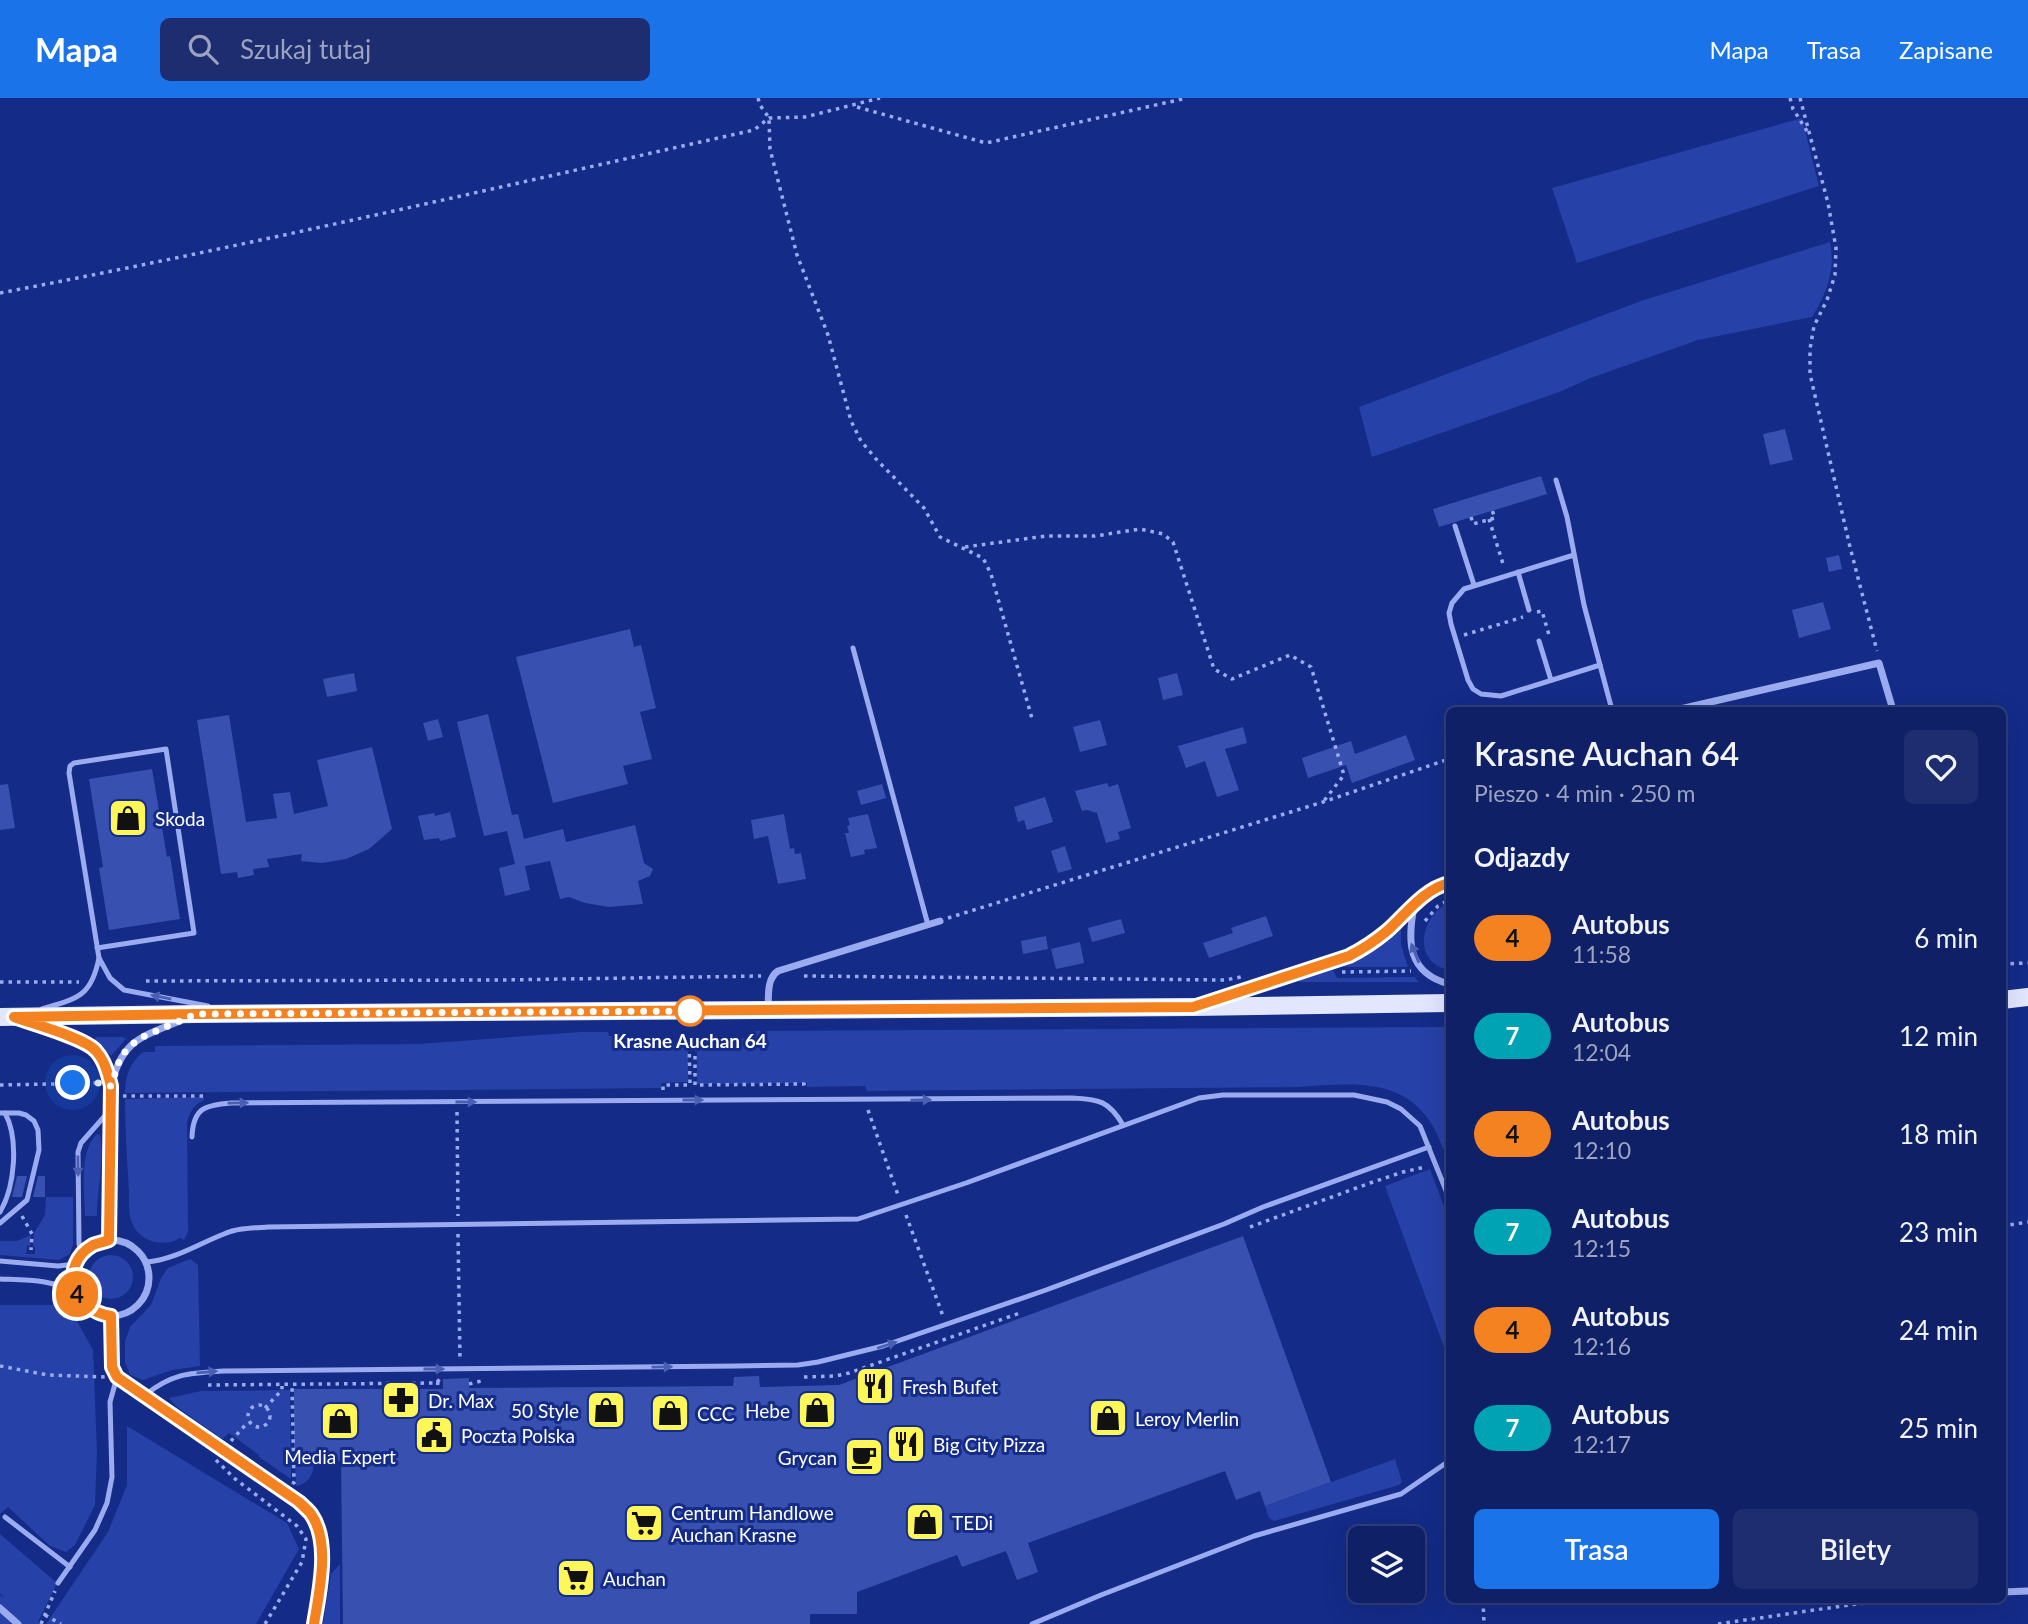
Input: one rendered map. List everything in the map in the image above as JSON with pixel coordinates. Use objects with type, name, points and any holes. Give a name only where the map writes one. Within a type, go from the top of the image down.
[{"type":"main road","points":[[2006,1000],[2028,1000]]},
{"type":"main road","points":[[7,1017],[1446,1003]]},
{"type":"street","points":[[1688,707],[1880,663],[1892,707]]},
{"type":"street","points":[[1193,1007],[1366,948],[1430,891],[1446,884]]},
{"type":"street","points":[[1414,906],[1410,948],[1429,976],[1446,983]]},
{"type":"street","points":[[768,1010],[772,976],[778,971],[940,921]]},
{"type":"street","points":[[109,1240],[111,1086],[121,1056],[138,1039],[196,1014]]},
{"type":"street","points":[[7,1017],[90,1045],[105,1065],[111,1086]]},
{"type":"street","points":[[109,1240],[124,1242],[137,1250],[146,1262],[149,1274],[148,1287],[135,1308],[124,1314],[111,1316],[90,1310],[82,1303],[74,1284],[76,1264],[82,1255],[94,1245],[109,1240]]},
{"type":"street","points":[[2006,1592],[2028,1591]]},
{"type":"street","points":[[0,1608],[18,1624]]},
{"type":"lane","points":[[1556,480],[1567,517],[1584,605],[1611,707]]},
{"type":"lane","points":[[1455,526],[1474,585]]},
{"type":"lane","points":[[1574,555],[1464,589],[1452,603],[1449,613],[1468,680],[1473,689],[1481,694],[1501,696],[1600,665]]},
{"type":"lane","points":[[1518,572],[1529,610]]},
{"type":"lane","points":[[1539,641],[1551,680]]},
{"type":"lane","points":[[853,648],[928,925]]},
{"type":"lane","points":[[97,948],[194,933],[166,749],[74,763],[70,766],[69,773],[97,948],[99,958],[106,973],[124,990],[252,1015]]},
{"type":"lane","points":[[7,1017],[73,999],[86,991],[92,982],[99,958]]},
{"type":"lane","points":[[146,1262],[188,1251],[227,1232],[268,1227],[858,1219],[879,1214],[1199,1098],[1223,1095],[1354,1095],[1387,1101],[1420,1126],[1446,1190]]},
{"type":"lane","points":[[192,1137],[192,1123],[198,1113],[209,1104],[231,1103],[1072,1098],[1095,1100],[1114,1110],[1123,1125]]},
{"type":"lane","points":[[82,1255],[79,1244],[78,1152],[81,1143],[110,1110]]},
{"type":"lane","points":[[0,1223],[27,1200],[38,1150],[38,1130],[34,1121],[26,1115],[3,1113]]},
{"type":"lane","points":[[0,1212],[7,1200],[15,1150],[13,1131],[3,1113]]},
{"type":"lane","points":[[145,1395],[175,1376],[224,1371],[749,1366],[818,1362],[884,1346],[1046,1290],[1429,1147]]},
{"type":"lane","points":[[0,1261],[58,1266],[76,1264]]},
{"type":"lane","points":[[0,1279],[46,1282],[65,1286],[77,1294]]},
{"type":"lane","points":[[111,1316],[112,1367],[117,1377],[299,1502],[311,1513],[318,1527],[322,1556],[314,1624]]},
{"type":"lane","points":[[58,1583],[95,1530],[110,1490],[110,1402],[117,1377]]},
{"type":"lane","points":[[1031,1624],[1254,1536],[1402,1494],[1446,1463]]},
{"type":"lane","points":[[5,1517],[70,1567]]},
{"type":"path","points":[[758,98],[760,106],[769,118],[770,149],[797,255],[828,335],[851,421],[861,441],[876,459],[924,508],[940,537],[983,558],[1033,722]]},
{"type":"path","points":[[0,293],[365,218],[754,130],[769,118],[805,117],[880,98]]},
{"type":"path","points":[[854,106],[986,143],[1187,98]]},
{"type":"path","points":[[1790,98],[1793,109],[1810,135]]},
{"type":"path","points":[[1800,98],[1828,203],[1836,248],[1835,275],[1827,300],[1814,326],[1810,349],[1811,374],[1850,547],[1880,663]]},
{"type":"path","points":[[1471,517],[1473,524],[1494,518],[1492,510]]},
{"type":"path","points":[[963,547],[1046,536],[1095,536],[1140,529],[1163,534],[1173,542],[1214,669],[1232,679],[1290,655],[1311,667],[1344,775],[1323,802]]},
{"type":"path","points":[[1455,638],[1542,611],[1549,635]]},
{"type":"path","points":[[940,921],[1323,802],[1446,760]]},
{"type":"path","points":[[1423,925],[1438,906],[1446,902]]},
{"type":"path","points":[[1336,960],[1340,972],[1414,971],[1421,967]]},
{"type":"path","points":[[2006,964],[2028,963]]},
{"type":"path","points":[[114,982],[772,976],[1226,979],[1248,975]]},
{"type":"path","points":[[0,982],[92,982]]},
{"type":"path","points":[[663,1090],[663,1085],[690,1084],[692,1039],[695,1085],[804,1084],[805,1090]]},
{"type":"path","points":[[0,1085],[98,1083],[111,1086],[122,1096]]},
{"type":"path","points":[[1242,1230],[1370,1183],[1436,1163]]},
{"type":"path","points":[[17,1208],[32,1234],[31,1250]]},
{"type":"path","points":[[2006,1225],[2028,1222]]},
{"type":"path","points":[[794,1377],[849,1373],[1025,1311]]},
{"type":"path","points":[[0,1366],[48,1375],[117,1377]]},
{"type":"path","points":[[469,1384],[483,1381],[471,1376]]},
{"type":"path","points":[[436,1383],[442,1377]]},
{"type":"path","points":[[202,1385],[443,1384]]},
{"type":"path","points":[[265,1408],[282,1390],[282,1385]]},
{"type":"path","points":[[287,1480],[294,1483],[292,1385]]},
{"type":"path","points":[[257,1405],[265,1408],[269,1416],[265,1425],[255,1427],[249,1422],[251,1409],[257,1405]]},
{"type":"path","points":[[227,1442],[249,1422]]},
{"type":"path","points":[[215,1459],[234,1478],[297,1526],[306,1539],[302,1562],[265,1624]]},
{"type":"path","points":[[41,1624],[58,1583]]},
{"type":"path","points":[[1483,1603],[1484,1624]]},
{"type":"path","points":[[1718,1624],[1868,1603]]},
{"type":"path","points":[[46,1615],[61,1624]]},
{"type":"shaded area","points":[[1802,118],[1819,186],[1577,263],[1552,188]]},
{"type":"shaded area","points":[[1830,242],[1831,272],[1822,300],[1812,317],[1698,340],[1372,457],[1359,407],[1641,301]]},
{"type":"shaded area","points":[[1446,905],[1446,969],[1437,966],[1425,949],[1426,928],[1439,909]]},
{"type":"shaded area","points":[[1401,924],[1401,945],[1408,967],[1343,967],[1375,950]]},
{"type":"shaded area","points":[[1333,970],[1337,978],[1414,977],[1419,982],[1299,982],[1299,978]]},
{"type":"shaded area","points":[[1446,1027],[1446,1150],[1444,1151],[1433,1127],[1420,1109],[1405,1097],[1387,1089],[1346,1084],[1299,1087],[867,1091],[865,1086],[807,1087],[807,1083],[697,1084],[697,1042],[752,1037],[753,1031]]},
{"type":"shaded area","points":[[608,1032],[609,1036],[688,1042],[688,1082],[661,1083],[661,1088],[125,1093],[131,1066],[143,1052],[155,1052],[155,1046],[419,1044]]},
{"type":"shaded area","points":[[96,1037],[126,1039],[111,1056],[95,1040]]},
{"type":"shaded area","points":[[204,1097],[204,1100],[193,1108],[187,1122],[188,1232],[184,1240],[180,1238],[167,1243],[154,1242],[141,1236],[130,1217],[125,1099]]},
{"type":"shaded area","points":[[97,1134],[100,1135],[102,1154],[97,1216],[85,1216],[85,1161],[91,1142]]},
{"type":"shaded area","points":[[1430,1169],[1446,1212],[1446,1353],[1385,1186]]},
{"type":"shaded area","points":[[46,1197],[73,1197],[73,1244],[70,1254],[59,1260],[0,1255],[0,1241],[17,1241],[31,1235],[26,1254],[35,1254],[34,1233],[45,1215]]},
{"type":"shaded area","points":[[111,1255],[126,1262],[133,1277],[126,1292],[111,1299],[96,1292],[89,1277],[96,1262]]},
{"type":"shaded area","points":[[190,1259],[198,1265],[200,1366],[172,1370],[143,1380],[130,1375],[125,1362],[125,1341],[130,1327],[151,1305],[161,1278],[168,1268]]},
{"type":"shaded area","points":[[0,1305],[68,1305],[93,1350],[97,1451],[95,1505],[75,1545],[66,1552],[50,1546],[8,1507],[0,1514]]},
{"type":"shaded area","points":[[290,1390],[291,1479],[229,1433],[222,1439],[177,1407],[169,1398],[201,1391]]},
{"type":"shaded area","points":[[127,1426],[287,1523],[299,1549],[256,1624],[46,1624],[108,1532],[127,1485]]},
{"type":"shaded area","points":[[1395,1459],[1402,1482],[1399,1485],[1274,1521],[1269,1518],[1265,1506]]},
{"type":"shaded area","points":[[295,1464],[314,1464],[309,1478],[296,1486]]},
{"type":"shaded area","points":[[0,1534],[57,1583],[38,1622],[40,1624],[0,1624],[0,1595],[5,1598],[0,1593]]},
{"type":"shaded area","points":[[340,1564],[340,1624],[323,1624],[331,1574]]},
{"type":"building","points":[[1785,429],[1793,460],[1770,465],[1763,434]]},
{"type":"building","points":[[1541,476],[1547,494],[1439,527],[1433,509]]},
{"type":"building","points":[[1839,555],[1842,569],[1829,572],[1826,558]]},
{"type":"building","points":[[1823,602],[1831,629],[1799,638],[1792,610]]},
{"type":"building","points":[[630,629],[634,647],[641,645],[656,708],[640,712],[652,759],[623,766],[628,784],[553,803],[516,657]]},
{"type":"building","points":[[354,673],[357,691],[327,697],[323,679]]},
{"type":"building","points":[[1177,673],[1183,695],[1163,700],[1158,678]]},
{"type":"building","points":[[488,714],[512,815],[518,814],[524,839],[563,829],[566,842],[635,825],[644,863],[653,869],[650,876],[638,881],[643,904],[609,907],[569,897],[560,899],[550,861],[525,866],[530,890],[505,896],[499,868],[515,864],[507,831],[484,836],[457,722]]},
{"type":"building","points":[[229,715],[246,822],[277,818],[273,794],[290,792],[294,814],[328,806],[317,760],[372,747],[392,829],[369,849],[346,859],[322,863],[301,861],[302,854],[267,859],[269,867],[253,869],[254,875],[238,878],[237,872],[221,874],[197,720]]},
{"type":"building","points":[[438,719],[443,737],[428,741],[423,723]]},
{"type":"building","points":[[1100,720],[1107,745],[1080,752],[1073,727]]},
{"type":"building","points":[[1243,727],[1247,743],[1225,749],[1239,790],[1217,797],[1205,761],[1186,768],[1178,746]]},
{"type":"building","points":[[1406,735],[1415,760],[1352,783],[1346,765],[1308,778],[1302,758],[1351,741],[1355,754]]},
{"type":"building","name":"Skoda","points":[[152,769],[180,919],[109,930],[99,868],[103,867],[89,779]]},
{"type":"building","points":[[1107,783],[1109,787],[1118,784],[1131,828],[1118,832],[1120,839],[1106,843],[1097,813],[1082,811],[1075,791]]},
{"type":"building","points":[[8,784],[15,828],[0,830],[0,785]]},
{"type":"building","points":[[882,784],[886,798],[861,805],[857,791]]},
{"type":"building","points":[[1045,797],[1053,822],[1027,830],[1024,820],[1018,822],[1014,807]]},
{"type":"building","points":[[450,812],[456,837],[440,841],[439,838],[424,840],[418,816],[434,813],[435,816]]},
{"type":"building","points":[[784,814],[790,849],[794,848],[795,854],[801,853],[806,879],[778,884],[768,836],[754,839],[751,820]]},
{"type":"building","points":[[868,814],[877,848],[864,850],[865,854],[851,857],[845,833],[849,833],[848,818]]},
{"type":"building","points":[[1065,846],[1072,869],[1058,873],[1051,851]]},
{"type":"building","points":[[1266,916],[1273,936],[1209,958],[1203,943],[1233,933],[1231,928]]},
{"type":"building","points":[[1121,919],[1125,933],[1092,942],[1088,928]]},
{"type":"building","points":[[1046,936],[1048,949],[1023,954],[1021,941]]},
{"type":"building","points":[[1080,942],[1084,963],[1056,969],[1051,949]]},
{"type":"building","points":[[17,1176],[27,1176],[22,1197],[12,1197]]},
{"type":"building","points":[[38,1176],[45,1176],[45,1197],[33,1197]]},
{"type":"building","name":"Centrum Handlowe Auchan Krasne","points":[[1243,1236],[1331,1482],[1265,1506],[1260,1491],[1236,1500],[1225,1471],[1028,1543],[1038,1572],[1017,1580],[1006,1551],[962,1567],[957,1555],[857,1592],[857,1614],[810,1614],[810,1624],[343,1624],[341,1461],[294,1461],[294,1389],[443,1389],[443,1379],[469,1378],[469,1388],[733,1386],[734,1377],[759,1376],[760,1387],[839,1385]]},
{"type":"bus line","name":"4","points":[[314,1624],[322,1556],[318,1527],[311,1513],[299,1502],[117,1377],[112,1367],[111,1316],[90,1310],[82,1303],[74,1284],[76,1264],[82,1255],[94,1245],[109,1240],[111,1086],[108,1074],[96,1050],[90,1045],[14,1017],[1193,1007],[1366,948],[1421,898],[1446,883]]},
{"type":"place","name":"Skoda","points":[[128,818]]},
{"type":"place","name":"Krasne Auchan 64","points":[[690,1011]]},
{"type":"place","name":"Fresh Bufet","points":[[875,1386]]},
{"type":"place","name":"Dr. Max","points":[[401,1400]]},
{"type":"place","name":"50 Style","points":[[606,1410]]},
{"type":"place","name":"Hebe","points":[[817,1410]]},
{"type":"place","name":"CCC","points":[[670,1413]]},
{"type":"place","name":"Leroy Merlin","points":[[1108,1418]]},
{"type":"place","name":"Media Expert","points":[[340,1421]]},
{"type":"place","name":"Poczta Polska","points":[[434,1435]]},
{"type":"place","name":"Big City Pizza","points":[[906,1444]]},
{"type":"place","name":"Grycan","points":[[864,1457]]},
{"type":"place","name":"TEDi","points":[[925,1522]]},
{"type":"place","name":"Centrum Handlowe Auchan Krasne","points":[[644,1523]]},
{"type":"place","name":"Auchan","points":[[576,1578]]},
{"type":"route","points":[[73,1083],[111,1086],[113,1074],[126,1049],[138,1039],[196,1014],[690,1011]]}]
